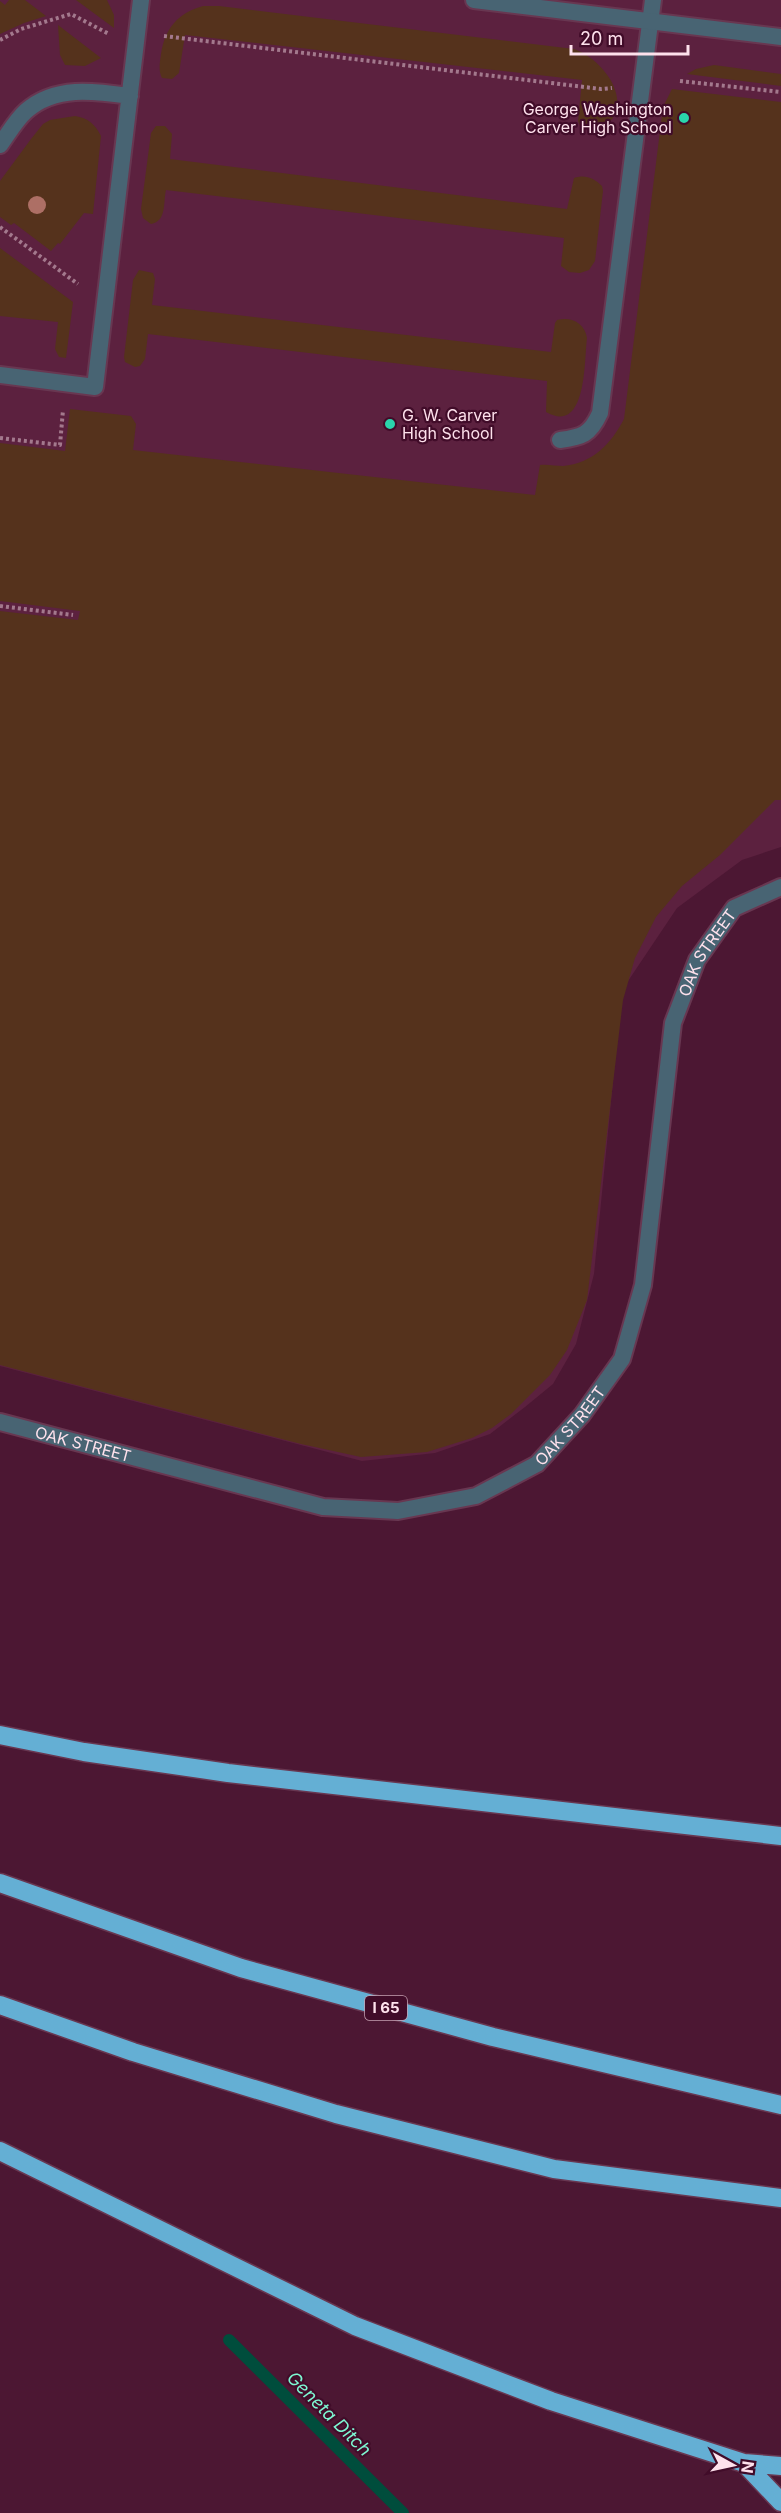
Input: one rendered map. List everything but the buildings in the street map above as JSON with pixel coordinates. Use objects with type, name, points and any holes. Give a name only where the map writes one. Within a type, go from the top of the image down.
[{"type":"highway","points":[[0,1735],[84,1752],[228,1773],[781,1836]]},
{"type":"highway","name":"I 65","points":[[0,1883],[241,1968],[493,2037],[781,2105]]},
{"type":"highway","points":[[0,2005],[133,2052],[336,2114],[554,2169],[781,2198]]},
{"type":"highway","points":[[0,2151],[355,2326],[551,2401],[744,2463],[781,2466]]},
{"type":"highway","points":[[744,2463],[781,2502]]},
{"type":"street","points":[[0,375],[94,387],[141,0]]},
{"type":"street","points":[[474,0],[781,37]]},
{"type":"street","points":[[560,440],[579,438],[593,428],[600,413],[653,0]]},
{"type":"street","points":[[0,145],[26,111],[51,95],[94,91],[130,96]]},
{"type":"street","name":"OAK STREET","points":[[0,1422],[323,1507],[398,1511],[476,1496],[537,1464],[582,1415],[622,1359],[643,1285],[673,1023],[697,960],[734,908],[781,887]]},
{"type":"path","points":[[0,40],[21,29],[71,14],[113,36],[173,36],[601,89],[642,86]]},
{"type":"path","points":[[680,81],[781,92]]},
{"type":"path","points":[[0,227],[79,285]]},
{"type":"path","points":[[0,438],[60,445],[66,383]]},
{"type":"path","points":[[0,606],[73,615]]},
{"type":"shaded area","name":"G. W. Carver High School","points":[[0,0],[781,0],[781,847],[742,860],[677,908],[622,990],[594,1274],[576,1344],[553,1384],[525,1407],[490,1434],[435,1453],[362,1461],[0,1366]]},
{"type":"shaded area","points":[[9,0],[25,0],[46,16],[0,34],[0,1],[5,5]]},
{"type":"shaded area","points":[[76,0],[107,0],[114,15],[114,28]]},
{"type":"shaded area","points":[[203,6],[219,6],[574,49],[585,54],[604,71],[612,82],[617,106],[613,117],[604,127],[580,126],[578,121],[582,80],[185,35],[179,73],[172,79],[162,78],[161,54],[169,29],[180,17]]},
{"type":"shaded area","points":[[58,25],[101,58],[85,66],[65,65],[60,55]]},
{"type":"shaded area","points":[[714,65],[781,74],[781,86],[687,74],[696,69]]},
{"type":"shaded area","name":"G. W. Carver High School","points":[[672,89],[781,102],[781,800],[775,800],[720,855],[682,886],[656,917],[635,958],[623,1000],[587,1300],[567,1350],[550,1375],[511,1414],[492,1428],[472,1438],[427,1452],[361,1457],[301,1444],[0,1365],[0,611],[78,620],[80,611],[0,601],[0,443],[65,451],[70,409],[131,416],[136,424],[133,450],[535,495],[540,465],[563,466],[583,461],[607,444],[624,419],[663,107]]},
{"type":"shaded area","points":[[75,116],[91,122],[101,136],[93,214],[84,213],[60,244],[58,243],[51,251],[14,223],[11,225],[0,217],[0,181],[43,124],[50,120]]},
{"type":"shaded area","points":[[156,126],[165,126],[172,134],[170,159],[567,209],[574,178],[582,176],[589,178],[602,186],[603,191],[595,261],[589,270],[580,273],[569,272],[561,266],[564,238],[166,190],[162,215],[160,219],[151,224],[143,218],[141,209],[151,133]]},
{"type":"shaded area","points":[[0,248],[73,302],[66,358],[59,357],[55,349],[58,322],[0,316]]},
{"type":"shaded area","points":[[139,270],[153,273],[155,279],[152,305],[551,352],[555,323],[562,319],[572,320],[583,328],[587,338],[581,393],[569,414],[559,416],[546,412],[547,381],[148,334],[145,359],[140,366],[135,367],[125,362],[124,357],[133,280]]},
{"type":"waterway","name":"Geneta Ditch","points":[[229,2340],[403,2513]]},
{"type":"place","name":"George Washington Carver High School","points":[[684,118]]},
{"type":"place","name":"G. W. Carver High School","points":[[390,424]]}]
